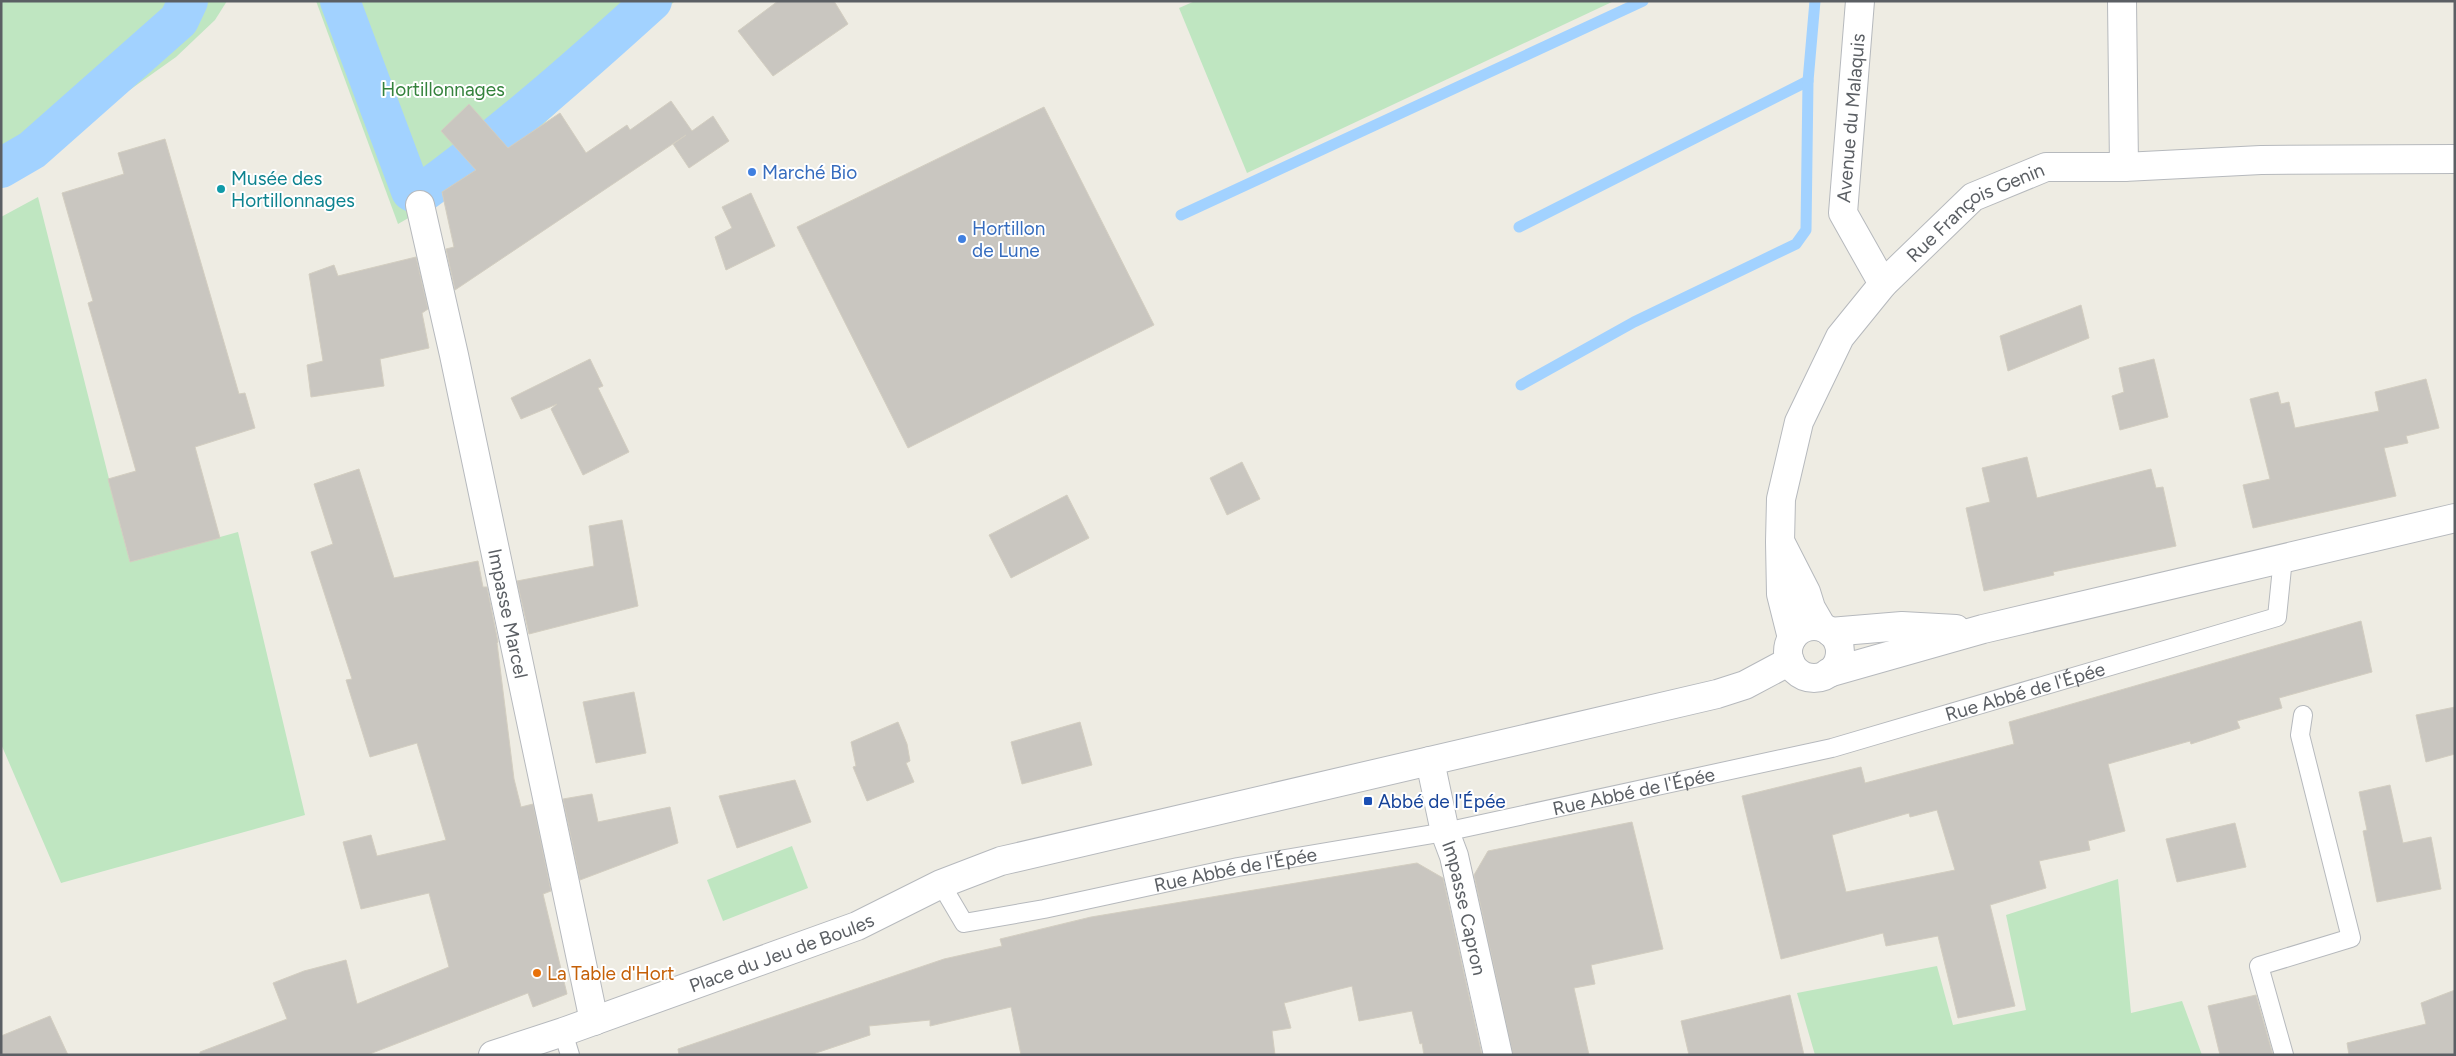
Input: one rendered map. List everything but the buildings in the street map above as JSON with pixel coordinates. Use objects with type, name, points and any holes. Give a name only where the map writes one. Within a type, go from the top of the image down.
[{"type":"street","name":"Avenue du Malaquis","points":[[1860,1],[1842,213],[1883,284]]},
{"type":"street","points":[[2122,1],[2124,167]]},
{"type":"street","name":"Rue François Genin","points":[[1791,650],[1781,594],[1781,498],[1799,422],[1840,337],[1883,284],[1973,197],[2046,167],[2124,167],[2261,160],[2455,159]]},
{"type":"street","name":"Impasse Marcel","points":[[420,205],[456,364],[594,1021]]},
{"type":"street","points":[[1983,629],[1902,626],[1826,630],[1805,627],[1791,650],[1795,669],[1810,677],[1819,677],[1983,629],[2455,518]]},
{"type":"street","name":"Rue François Genin","points":[[1780,542],[1806,592],[1811,608],[1826,630]]},
{"type":"street","points":[[1826,630],[1839,645],[1840,653],[1838,661],[1828,673]]},
{"type":"street","name":"Place du Jeu de Boules","points":[[493,1055],[567,1043],[594,1021],[857,926],[941,884],[1001,861],[1717,694],[1744,685],[1791,650]]},
{"type":"street","name":"Impasse Capron","points":[[1430,761],[1445,832],[1454,856],[1498,1055]]},
{"type":"lane","name":"Rue Abbé de l'Épée","points":[[941,884],[964,923],[1044,909],[1238,867],[1445,832],[1832,748],[2279,625],[2283,558]]},
{"type":"lane","points":[[2284,1055],[2259,966],[2351,938],[2300,735],[2303,715]]},
{"type":"green space","points":[[1,1],[227,1],[215,20],[176,57],[48,148],[1,173]]},
{"type":"green space","name":"Hortillonnages","points":[[316,1],[675,1],[539,128],[452,193],[398,224]]},
{"type":"green space","points":[[1195,1],[1614,1],[1247,173],[1179,8]]},
{"type":"green space","points":[[38,197],[130,562],[238,532],[305,815],[61,883],[1,744],[1,217]]},
{"type":"green space","points":[[792,846],[808,888],[723,921],[707,880]]},
{"type":"green space","points":[[2118,879],[2131,1013],[2182,1001],[2202,1055],[1815,1055],[1797,993],[1937,966],[1953,1025],[2026,1010],[2006,915]]},
{"type":"waterway","points":[[1,168],[32,150],[179,20],[188,1]]},
{"type":"waterway","points":[[340,1],[411,191],[419,195],[538,101],[652,1]]},
{"type":"waterway","points":[[1181,215],[1643,1]]},
{"type":"waterway","points":[[1521,385],[1634,322],[1796,244],[1806,230],[1808,81],[1815,1]]},
{"type":"waterway","points":[[1519,227],[1808,81]]},
{"type":"place","name":"Marché Bio","points":[[752,172]]},
{"type":"place","name":"Musée des Hortillonnages","points":[[221,189]]},
{"type":"place","name":"Hortillon de Lune","points":[[962,239]]},
{"type":"place","name":"Abbé de l'Épée","points":[[1368,801]]},
{"type":"place","name":"La Table d'Hort","points":[[537,973]]}]
